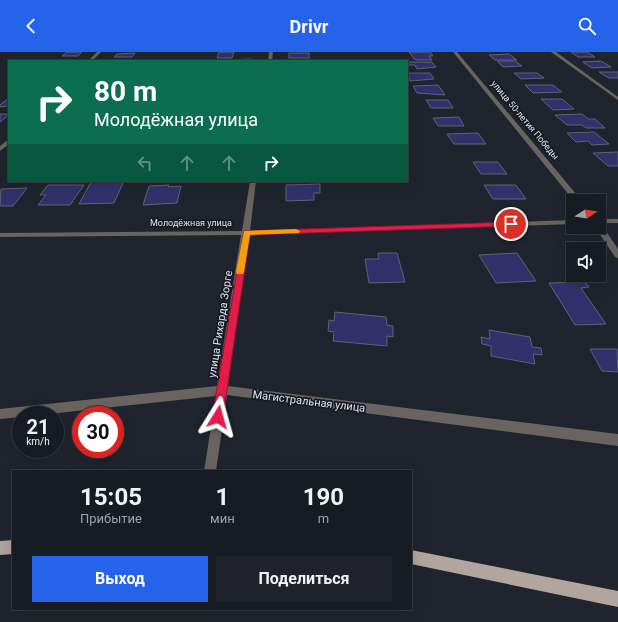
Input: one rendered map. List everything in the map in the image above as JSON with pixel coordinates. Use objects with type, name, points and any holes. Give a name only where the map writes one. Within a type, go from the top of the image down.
[{"type":"main road","points":[[0,548],[12,547]]},
{"type":"main road","points":[[412,557],[618,599]]},
{"type":"street","points":[[91,60],[99,52]]},
{"type":"street","name":"улица 50-летия Победы","points":[[455,52],[572,194]]},
{"type":"street","points":[[553,52],[618,99]]},
{"type":"street","points":[[0,149],[8,141]]},
{"type":"street","name":"улица Рихарда Зорге","points":[[210,470],[253,182]]},
{"type":"street","points":[[606,221],[618,221]]},
{"type":"street","name":"Молодёжная улица","points":[[0,235],[246,233],[566,222]]},
{"type":"street","points":[[604,234],[618,255]]},
{"type":"street","name":"Магистральная улица","points":[[0,414],[222,390],[618,440]]},
{"type":"building","points":[[67,52],[82,52],[78,56],[62,56]]},
{"type":"building","points":[[219,52],[234,52],[232,58],[217,58]]},
{"type":"building","points":[[409,52],[430,52],[433,56],[429,56],[432,60],[414,59]]},
{"type":"building","points":[[571,52],[587,52],[595,57],[578,57]]},
{"type":"building","points":[[135,53],[132,57],[114,57],[117,54]]},
{"type":"building","points":[[289,53],[309,53],[309,58],[289,58]]},
{"type":"building","points":[[509,54],[517,60],[495,60],[489,55]]},
{"type":"building","points":[[252,59],[252,60],[225,60]]},
{"type":"building","points":[[497,61],[515,61],[522,66],[503,67]]},
{"type":"building","points":[[601,61],[611,67],[592,68],[583,62]]},
{"type":"building","points":[[408,62],[432,62],[436,67],[417,69],[415,65],[408,65]]},
{"type":"building","points":[[599,72],[618,72],[618,78],[609,78]]},
{"type":"building","points":[[408,73],[430,73],[434,79],[410,81]]},
{"type":"building","points":[[514,73],[537,73],[544,78],[521,79]]},
{"type":"building","points":[[438,85],[445,95],[417,93],[413,86]]},
{"type":"building","points":[[525,85],[553,85],[562,92],[533,93]]},
{"type":"building","points":[[8,99],[8,106],[0,107],[0,105]]},
{"type":"building","points":[[541,99],[562,99],[574,109],[553,110]]},
{"type":"building","points":[[426,100],[448,100],[453,108],[431,108]]},
{"type":"building","points":[[0,114],[8,114],[8,116],[0,122]]},
{"type":"building","points":[[582,114],[588,119],[595,119],[605,128],[586,128],[582,125],[567,125],[555,115]]},
{"type":"building","points":[[459,117],[464,126],[438,126],[433,118]]},
{"type":"building","points":[[594,132],[609,144],[592,145],[588,141],[576,142],[567,133]]},
{"type":"building","points":[[478,133],[486,144],[454,144],[447,134]]},
{"type":"building","points":[[618,152],[618,166],[608,166],[593,153]]},
{"type":"building","points":[[473,162],[498,162],[507,174],[481,174]]},
{"type":"building","points":[[91,182],[124,182],[114,203],[79,204]]},
{"type":"building","points":[[320,184],[320,193],[314,193],[314,200],[286,201],[286,185]]},
{"type":"building","points":[[48,185],[84,185],[70,205],[38,205],[46,195],[40,195]]},
{"type":"building","points":[[169,185],[168,187],[181,186],[177,203],[143,205],[149,186]]},
{"type":"building","points":[[484,185],[516,185],[526,199],[493,199]]},
{"type":"building","points":[[27,188],[13,206],[0,206],[1,189]]},
{"type":"building","points":[[378,253],[397,253],[405,282],[369,283],[365,259],[379,259]]},
{"type":"building","points":[[517,253],[536,281],[496,283],[479,255]]},
{"type":"building","points":[[585,282],[589,287],[581,288],[606,324],[575,325],[549,283]]},
{"type":"building","points":[[335,312],[386,317],[387,325],[393,326],[393,337],[387,336],[387,346],[333,341],[334,332],[328,331],[329,320],[334,321]]},
{"type":"building","points":[[489,330],[530,337],[532,347],[541,348],[542,355],[533,354],[535,364],[491,356],[491,346],[482,344],[481,337],[490,339]]},
{"type":"building","points":[[590,349],[617,349],[618,372],[602,371]]},
{"type":"slow traffic","points":[[240,272],[246,233],[296,231]]},
{"type":"route","points":[[218,417],[246,233],[511,224]]}]
